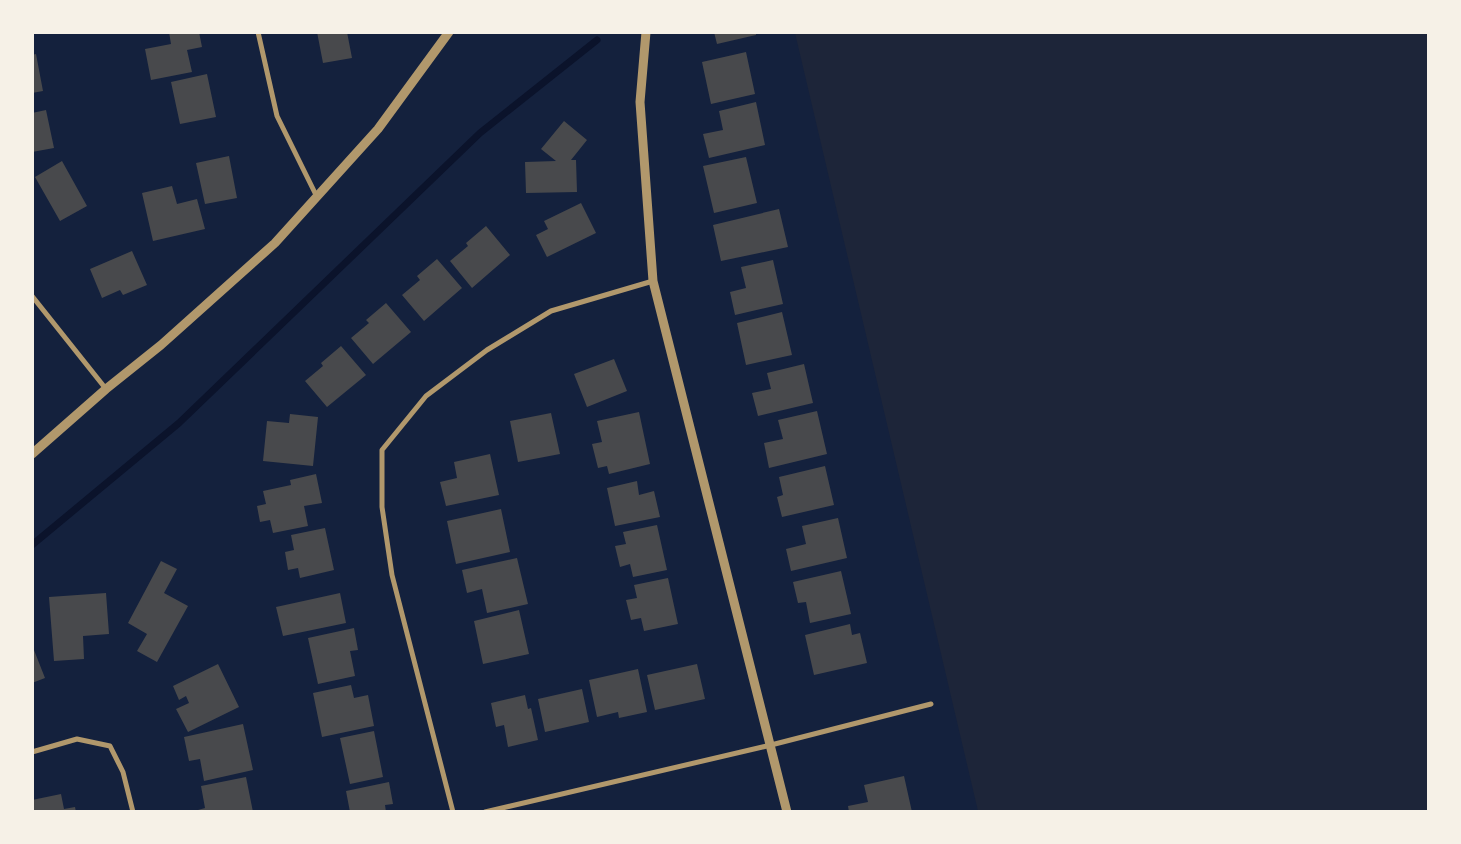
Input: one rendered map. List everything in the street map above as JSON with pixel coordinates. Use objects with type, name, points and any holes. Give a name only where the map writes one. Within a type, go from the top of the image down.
[{"type":"street","points":[[258,32],[277,116],[317,197]]},
{"type":"street","points":[[32,454],[106,389],[160,345],[275,243],[378,129],[449,32]]},
{"type":"street","points":[[646,32],[640,102],[653,281],[787,812]]},
{"type":"street","points":[[453,812],[392,575],[382,507],[382,450],[426,396],[487,350],[551,311],[653,281]]},
{"type":"street","points":[[32,296],[106,389]]},
{"type":"street","points":[[484,812],[771,745],[931,704]]},
{"type":"street","points":[[32,752],[77,739],[110,746],[122,772],[133,812]]},
{"type":"shaded area","points":[[795,33],[1428,33],[1428,811],[978,811]]},
{"type":"building","points":[[169,32],[199,32],[202,47],[187,50],[192,72],[151,80],[145,49],[171,44]]},
{"type":"building","points":[[317,32],[347,32],[352,58],[323,63]]},
{"type":"building","points":[[714,32],[756,32],[756,35],[717,44]]},
{"type":"building","points":[[746,52],[755,94],[711,104],[702,62]]},
{"type":"building","points":[[36,54],[43,91],[32,93],[32,55]]},
{"type":"building","points":[[207,74],[216,117],[180,124],[171,82]]},
{"type":"building","points":[[756,102],[765,145],[709,158],[703,134],[723,130],[719,111]]},
{"type":"building","points":[[46,110],[54,148],[32,152],[32,113]]},
{"type":"building","points":[[564,121],[587,140],[571,160],[576,160],[577,192],[526,193],[525,162],[556,161],[541,149]]},
{"type":"building","points":[[229,156],[237,198],[205,204],[196,163]]},
{"type":"building","points":[[746,157],[757,203],[714,213],[703,166]]},
{"type":"building","points":[[62,161],[87,206],[60,221],[35,177]]},
{"type":"building","points":[[172,186],[177,204],[197,199],[205,229],[153,241],[142,193]]},
{"type":"building","points":[[581,203],[596,233],[547,257],[536,235],[548,229],[544,221]]},
{"type":"building","points":[[779,209],[788,247],[721,261],[713,225]]},
{"type":"building","points":[[486,226],[510,255],[472,288],[450,261],[468,246],[466,243]]},
{"type":"building","points":[[132,251],[147,285],[123,295],[120,290],[102,298],[90,269]]},
{"type":"building","points":[[437,259],[462,288],[424,321],[402,295],[420,280],[417,276]]},
{"type":"building","points":[[773,260],[783,304],[735,315],[730,292],[746,288],[741,267]]},
{"type":"building","points":[[386,303],[411,332],[373,364],[351,338],[369,323],[366,320]]},
{"type":"building","points":[[782,312],[792,355],[746,365],[737,323]]},
{"type":"building","points":[[341,346],[366,375],[327,407],[305,381],[323,366],[321,363]]},
{"type":"building","points":[[614,359],[627,391],[587,407],[574,374]]},
{"type":"building","points":[[804,364],[813,403],[758,416],[752,393],[771,389],[767,373]]},
{"type":"building","points":[[817,411],[827,454],[769,468],[764,443],[783,439],[778,420]]},
{"type":"building","points":[[639,412],[650,464],[609,474],[607,466],[598,468],[592,444],[602,442],[597,421]]},
{"type":"building","points":[[551,413],[560,454],[518,462],[510,421]]},
{"type":"building","points":[[290,414],[318,417],[313,466],[263,461],[267,421],[289,423]]},
{"type":"building","points":[[490,454],[499,495],[446,506],[440,482],[457,478],[454,462]]},
{"type":"building","points":[[825,466],[834,505],[782,517],[777,497],[783,495],[779,477]]},
{"type":"building","points":[[316,474],[322,503],[304,506],[308,526],[273,533],[270,520],[260,522],[257,506],[266,504],[263,491],[291,485],[290,480]]},
{"type":"building","points":[[637,481],[639,495],[654,491],[660,517],[615,526],[607,488]]},
{"type":"building","points":[[501,509],[510,552],[456,564],[447,521]]},
{"type":"building","points":[[838,518],[847,558],[791,571],[786,549],[806,544],[802,526]]},
{"type":"building","points":[[657,525],[667,570],[633,577],[630,564],[620,567],[615,546],[626,544],[623,532]]},
{"type":"building","points":[[325,528],[334,570],[300,578],[298,568],[288,570],[285,552],[294,550],[291,535]]},
{"type":"building","points":[[517,558],[528,604],[487,613],[482,589],[467,593],[462,570]]},
{"type":"building","points":[[161,561],[177,569],[164,593],[188,606],[157,662],[137,651],[147,634],[128,623]]},
{"type":"building","points":[[841,571],[851,614],[810,623],[806,602],[798,603],[793,582]]},
{"type":"building","points":[[668,578],[678,624],[644,631],[641,618],[631,620],[626,600],[637,598],[634,585]]},
{"type":"building","points":[[106,593],[109,634],[83,636],[84,659],[54,661],[49,597]]},
{"type":"building","points":[[340,593],[346,623],[283,636],[276,607]]},
{"type":"building","points":[[519,610],[529,654],[483,664],[474,621]]},
{"type":"building","points":[[850,624],[852,635],[860,633],[867,663],[814,675],[805,635]]},
{"type":"building","points":[[354,628],[358,650],[350,651],[355,676],[318,684],[308,638]]},
{"type":"building","points":[[32,645],[45,678],[32,683]]},
{"type":"building","points":[[218,664],[239,707],[188,732],[176,709],[189,703],[186,696],[179,700],[173,686]]},
{"type":"building","points":[[697,664],[705,699],[655,710],[647,675]]},
{"type":"building","points":[[638,669],[647,712],[619,718],[618,712],[597,717],[589,680]]},
{"type":"building","points":[[351,685],[354,698],[368,695],[374,726],[322,737],[313,693]]},
{"type":"building","points":[[582,689],[589,722],[545,732],[538,699]]},
{"type":"building","points":[[525,695],[528,709],[531,708],[538,740],[508,747],[504,725],[496,727],[491,703]]},
{"type":"building","points":[[243,724],[253,770],[204,781],[200,759],[189,761],[184,737]]},
{"type":"building","points":[[374,731],[383,777],[350,784],[340,738]]},
{"type":"building","points":[[904,776],[912,812],[849,812],[848,806],[868,802],[864,785]]},
{"type":"building","points":[[246,777],[253,812],[191,812],[205,808],[201,786]]},
{"type":"building","points":[[389,782],[393,804],[385,805],[386,812],[350,812],[346,791]]},
{"type":"building","points":[[61,794],[64,809],[75,807],[76,812],[32,812],[32,800]]},
{"type":"waterway","points":[[32,545],[179,423],[480,133],[597,40]]}]
